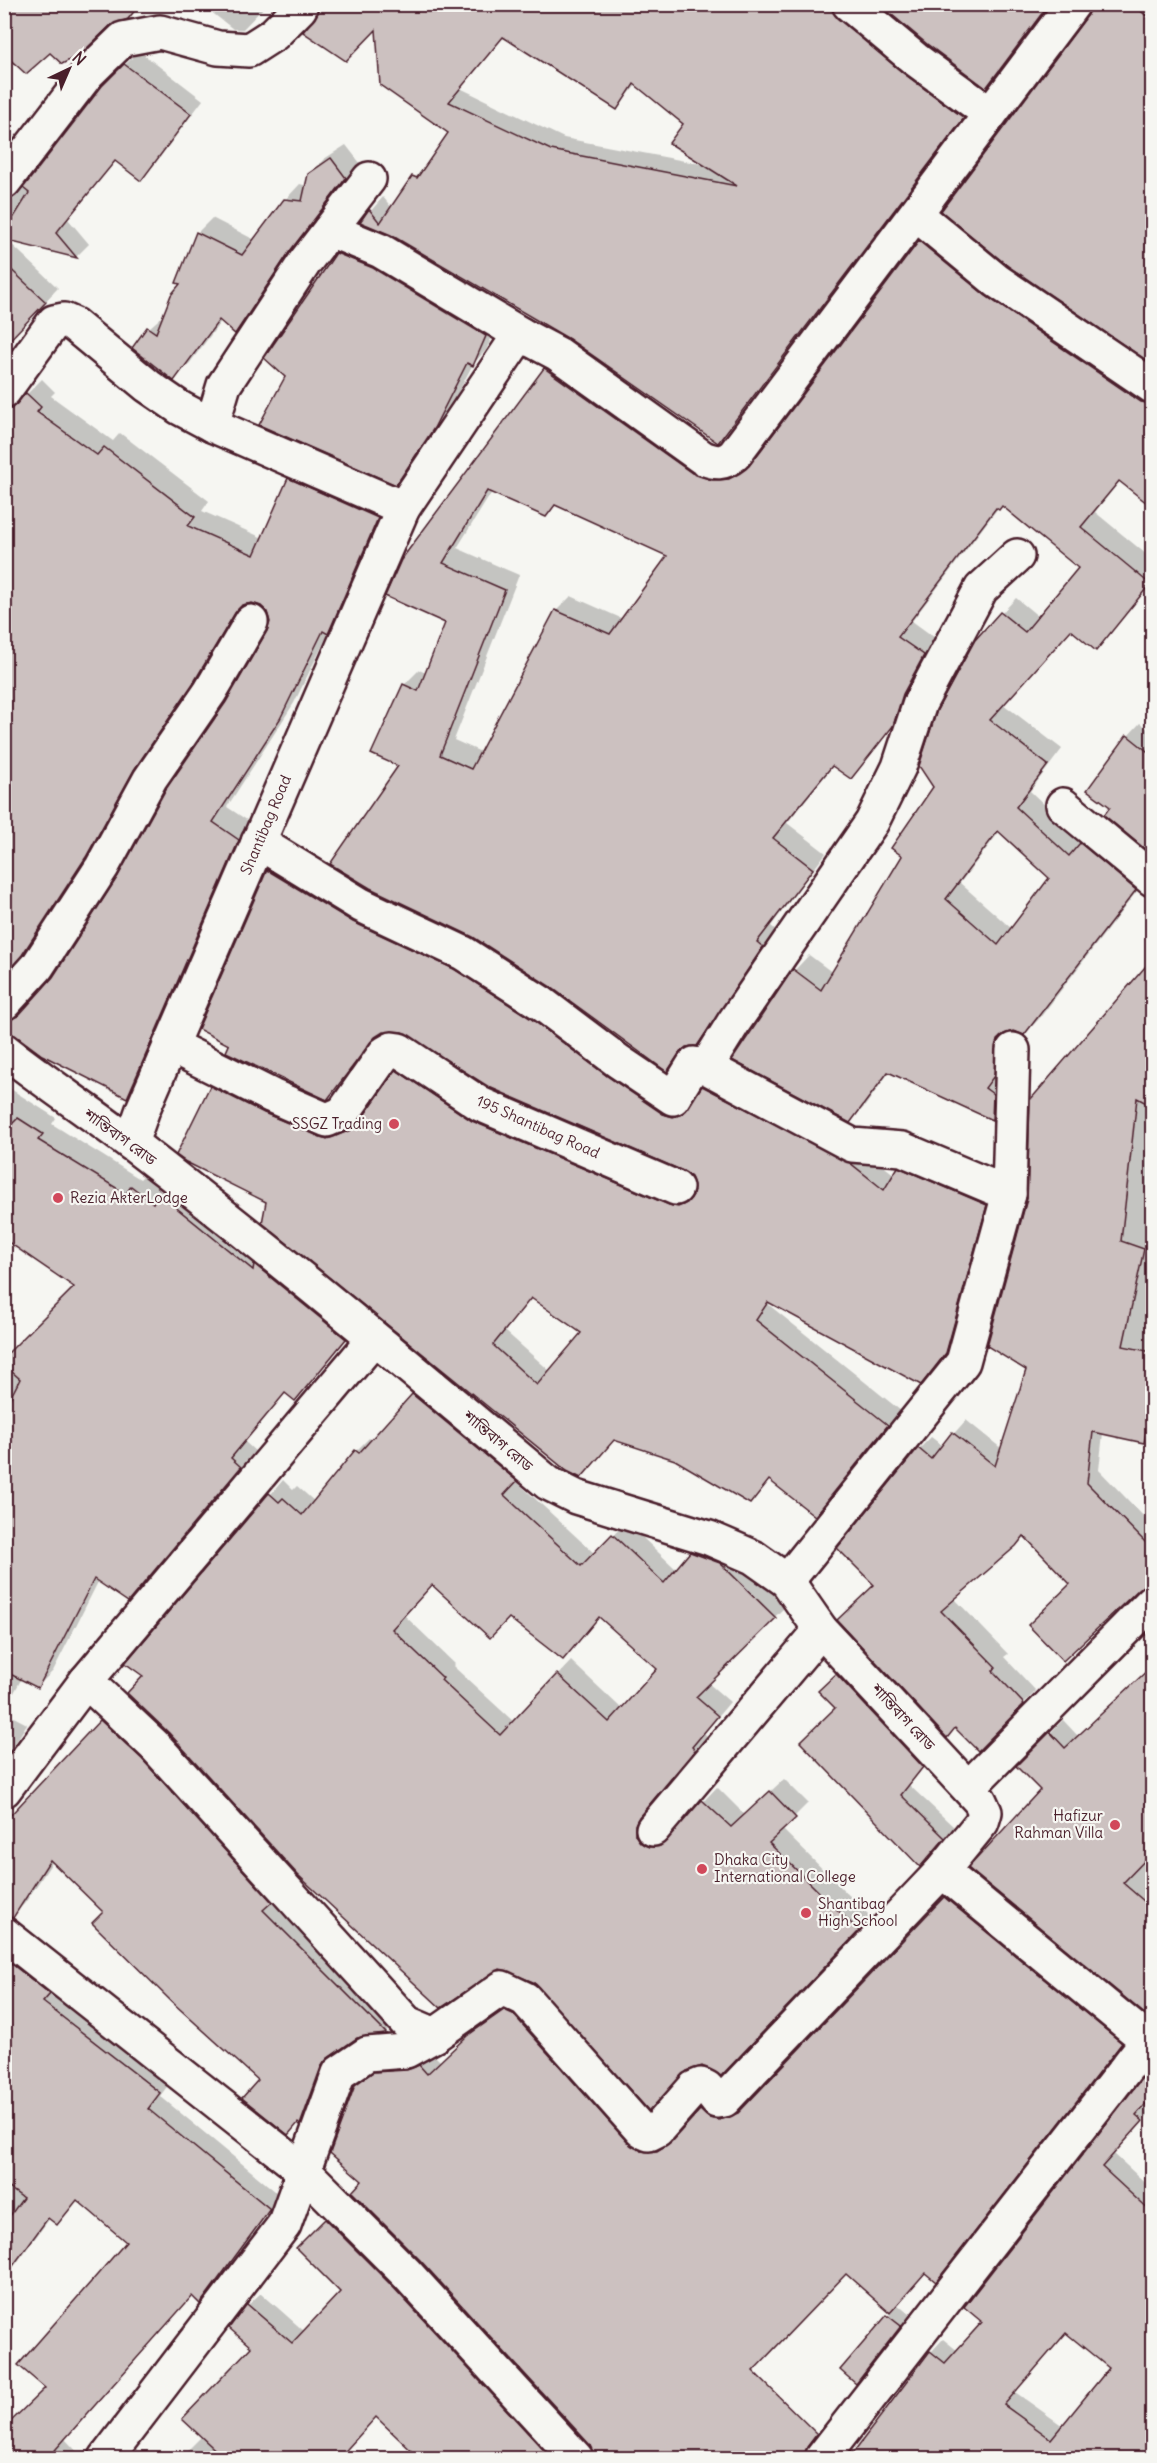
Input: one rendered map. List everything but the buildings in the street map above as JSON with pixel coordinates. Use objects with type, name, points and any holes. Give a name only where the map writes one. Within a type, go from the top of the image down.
[{"type":"street","points":[[849,4],[915,59],[990,114]]},
{"type":"street","points":[[330,230],[381,251],[520,334],[558,354],[703,458],[715,463],[726,462],[740,447],[917,215],[1073,4]]},
{"type":"street","points":[[4,182],[88,73],[123,39],[160,32],[218,48],[249,50],[274,34],[300,8]]},
{"type":"street","points":[[212,425],[224,385],[305,262],[369,179]]},
{"type":"street","points":[[917,215],[997,281],[1152,386]]},
{"type":"street","points":[[4,390],[54,322],[64,320],[73,324],[156,391],[212,425],[403,507]]},
{"type":"street","name":"Shantibag Road","points":[[131,1143],[170,1045],[403,507],[520,334]]},
{"type":"street","points":[[706,1067],[734,1022],[872,822],[899,767],[920,703],[981,589],[1017,556]]},
{"type":"street","points":[[4,1003],[37,967],[102,867],[150,779],[210,692],[251,622]]},
{"type":"street","points":[[1063,805],[1152,879]]},
{"type":"street","points":[[258,842],[361,905],[463,953],[541,1003],[618,1061],[673,1098],[694,1064],[706,1067],[852,1145],[902,1149],[1010,1194]]},
{"type":"street","name":"195 Shantibag Road","points":[[170,1045],[272,1096],[327,1120],[343,1113],[385,1053],[392,1049],[399,1050],[480,1104],[676,1188]]},
{"type":"street","name":"শান্তিবাগ রোড","points":[[4,1050],[46,1084],[131,1143],[548,1482],[576,1497],[709,1538],[753,1557],[787,1581],[821,1630],[977,1800]]},
{"type":"street","points":[[787,1581],[963,1362],[1010,1194],[1013,1050]]},
{"type":"street","points":[[4,1790],[86,1681],[374,1340]]},
{"type":"street","points":[[107,2457],[284,2225],[339,2073],[367,2054],[406,2051],[435,2035],[502,1989],[525,1999],[642,2131],[649,2134],[657,2130],[694,2088],[701,2085],[707,2088],[717,2101],[724,2100],[942,1871],[982,1822],[977,1800],[1152,1602]]},
{"type":"street","points":[[652,1829],[821,1630]]},
{"type":"street","points":[[86,1681],[155,1746],[407,2023],[435,2035]]},
{"type":"street","points":[[822,2458],[1150,2042],[942,1871]]},
{"type":"street","points":[[4,1934],[304,2171],[406,2273],[576,2458]]},
{"type":"place","name":"SSGZ Trading","points":[[394,1124]]},
{"type":"place","name":"Rezia AkterLodge","points":[[58,1198]]},
{"type":"place","name":"Hafizur Rahman Villa","points":[[1115,1825]]},
{"type":"place","name":"Dhaka City International College","points":[[702,1869]]},
{"type":"place","name":"Shantibag High School","points":[[806,1913]]}]
